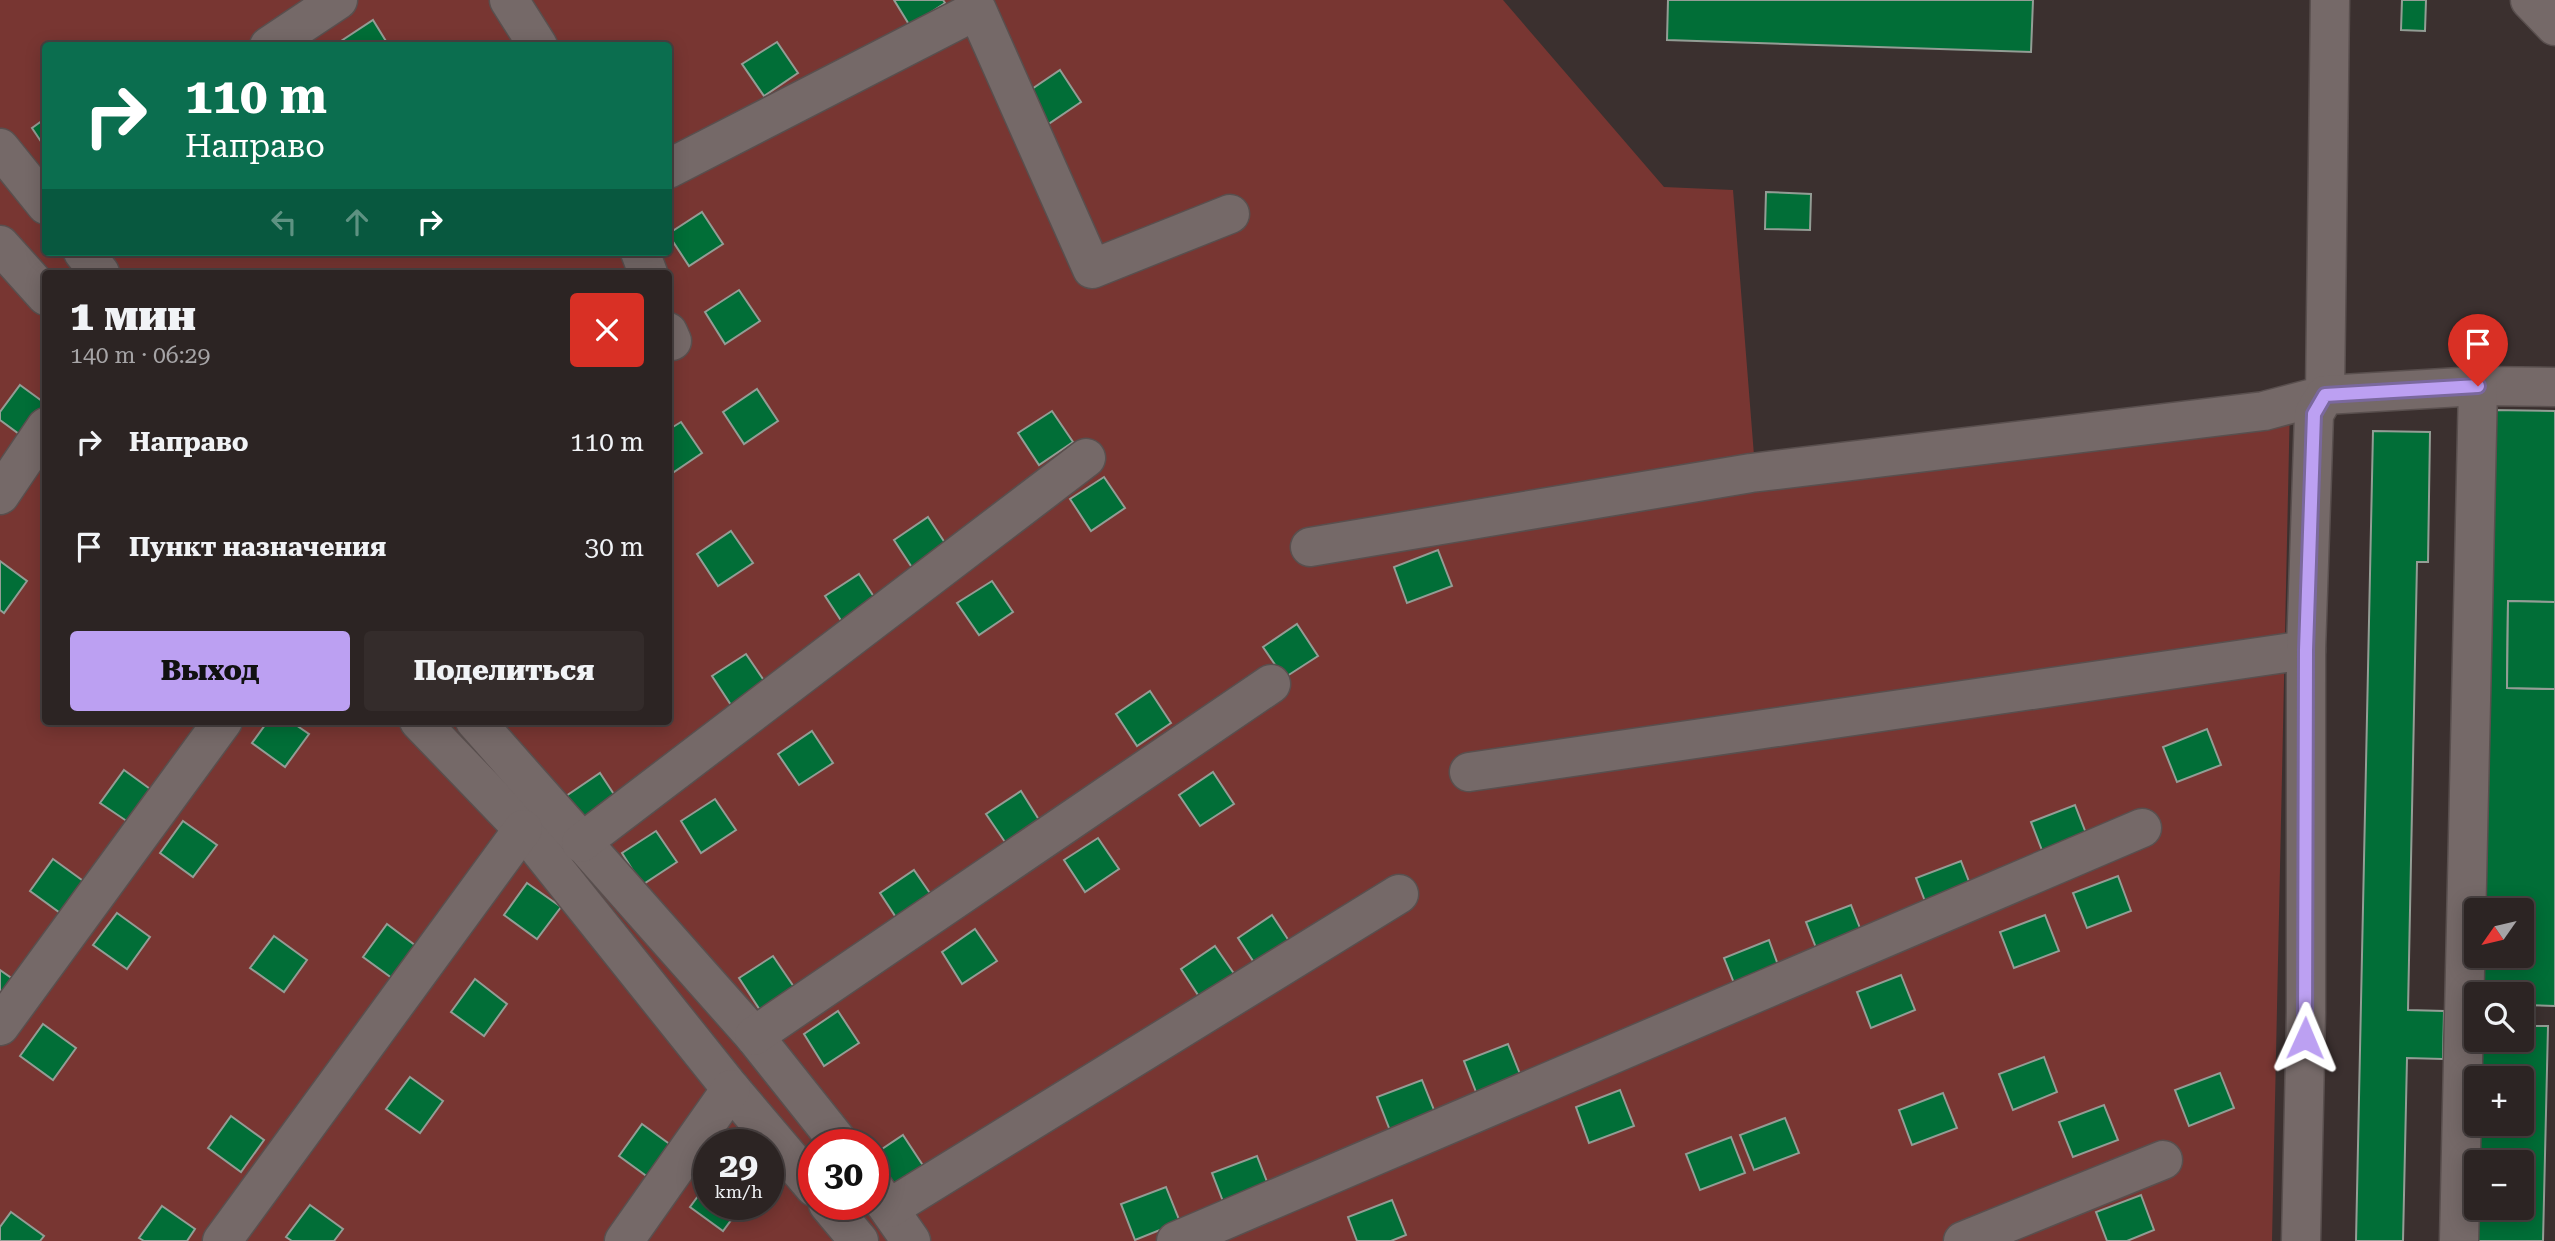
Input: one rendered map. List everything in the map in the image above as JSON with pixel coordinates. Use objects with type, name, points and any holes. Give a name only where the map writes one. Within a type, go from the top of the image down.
[{"type":"street","points":[[275,42],[338,0]]},
{"type":"street","points":[[509,0],[535,42]]},
{"type":"street","points":[[2301,1241],[2306,1012],[2306,650],[2314,414],[2325,395],[2330,0]]},
{"type":"street","points":[[2530,0],[2555,26]]},
{"type":"street","points":[[672,167],[977,10],[1092,269],[1230,214]]},
{"type":"street","points":[[0,148],[42,197]]},
{"type":"street","points":[[0,245],[42,292]]},
{"type":"street","points":[[86,256],[98,270]]},
{"type":"street","points":[[2459,1241],[2478,386]]},
{"type":"street","points":[[1310,547],[1751,473],[2264,411],[2325,395],[2478,386],[2555,387]]},
{"type":"street","points":[[0,495],[42,433]]},
{"type":"street","points":[[581,843],[1086,458]]},
{"type":"street","points":[[1469,772],[2306,650]]},
{"type":"street","points":[[754,1036],[1271,684]]},
{"type":"street","points":[[0,1026],[220,725]]},
{"type":"street","points":[[423,725],[523,829],[730,1089],[798,1168]]},
{"type":"street","points":[[478,725],[754,1036],[827,1129]]},
{"type":"street","points":[[1176,1241],[2142,828]]},
{"type":"street","points":[[222,1241],[523,829]]},
{"type":"street","points":[[889,1194],[1399,894]]},
{"type":"street","points":[[624,1241],[730,1089]]},
{"type":"street","points":[[1963,1241],[2163,1160]]},
{"type":"street","points":[[889,1208],[911,1241]]},
{"type":"street","points":[[841,1220],[859,1241]]},
{"type":"shaded area","points":[[0,0],[1503,0],[1664,187],[1733,190],[1755,468],[2290,401],[2272,1241],[0,1241]]},
{"type":"building","points":[[894,0],[943,0],[945,3],[910,26]]},
{"type":"building","points":[[1668,0],[2033,0],[2031,52],[1667,40]]},
{"type":"building","points":[[2402,0],[2426,0],[2425,31],[2401,30]]},
{"type":"building","points":[[373,20],[387,42],[340,42]]},
{"type":"building","points":[[777,42],[798,73],[764,96],[742,64]]},
{"type":"building","points":[[1060,70],[1081,102],[1047,125],[1026,93]]},
{"type":"building","points":[[42,121],[42,143],[32,128]]},
{"type":"building","points":[[1766,192],[1811,194],[1810,230],[1765,229]]},
{"type":"building","points":[[702,212],[723,244],[689,266],[672,240],[672,231]]},
{"type":"building","points":[[739,290],[760,321],[725,344],[705,312]]},
{"type":"building","points":[[20,385],[42,401],[42,425],[30,442],[0,420],[0,412]]},
{"type":"building","points":[[757,389],[778,421],[744,444],[723,412]]},
{"type":"building","points":[[2492,410],[2555,411],[2555,602],[2508,601],[2507,688],[2555,689],[2555,1006],[2534,1005],[2534,982],[2481,982],[2482,968],[2534,968],[2534,898],[2483,898]]},
{"type":"building","points":[[1052,411],[1073,442],[1039,465],[1018,433]]},
{"type":"building","points":[[681,422],[702,453],[672,473],[672,428]]},
{"type":"building","points":[[2373,431],[2430,432],[2428,562],[2417,562],[2408,1010],[2444,1011],[2443,1059],[2407,1058],[2403,1241],[2356,1241]]},
{"type":"building","points":[[1104,477],[1125,508],[1091,531],[1070,499]]},
{"type":"building","points":[[928,517],[949,549],[915,572],[894,540]]},
{"type":"building","points":[[731,531],[753,563],[718,586],[697,554]]},
{"type":"building","points":[[1438,550],[1452,586],[1407,603],[1394,567]]},
{"type":"building","points":[[0,561],[27,581],[4,613],[0,610]]},
{"type":"building","points":[[859,574],[880,606],[846,628],[825,596]]},
{"type":"building","points":[[992,581],[1013,612],[979,635],[957,603]]},
{"type":"building","points":[[2508,601],[2555,602],[2555,689],[2507,688]]},
{"type":"building","points":[[1297,624],[1318,656],[1284,678],[1263,647]]},
{"type":"building","points":[[746,654],[767,685],[733,708],[712,676]]},
{"type":"building","points":[[1150,691],[1171,723],[1137,746],[1116,714]]},
{"type":"building","points":[[265,725],[296,725],[309,734],[285,767],[252,743]]},
{"type":"building","points":[[2207,729],[2221,765],[2177,782],[2163,747]]},
{"type":"building","points":[[812,731],[833,763],[799,785],[778,754]]},
{"type":"building","points":[[124,770],[157,794],[134,826],[100,803]]},
{"type":"building","points":[[1213,772],[1234,804],[1200,826],[1179,795]]},
{"type":"building","points":[[600,773],[621,805],[587,828],[566,796]]},
{"type":"building","points":[[1021,791],[1041,823],[1007,845],[986,814]]},
{"type":"building","points":[[715,799],[736,830],[701,853],[681,821]]},
{"type":"building","points":[[2075,805],[2089,841],[2045,858],[2031,822]]},
{"type":"building","points":[[183,821],[217,845],[193,877],[160,853]]},
{"type":"building","points":[[656,831],[677,862],[642,885],[622,853]]},
{"type":"building","points":[[1098,838],[1119,869],[1085,892],[1064,860]]},
{"type":"building","points":[[53,859],[86,883],[63,915],[30,891]]},
{"type":"building","points":[[1961,861],[1975,897],[1930,914],[1916,878]]},
{"type":"building","points":[[914,870],[936,902],[901,925],[880,893]]},
{"type":"building","points":[[2118,876],[2131,911],[2087,928],[2073,893]]},
{"type":"building","points":[[527,883],[561,907],[537,939],[504,915]]},
{"type":"building","points":[[1851,905],[1865,941],[1820,958],[1806,922]]},
{"type":"building","points":[[117,913],[150,937],[127,969],[93,945]]},
{"type":"building","points":[[1272,915],[1293,947],[1259,970],[1238,938]]},
{"type":"building","points":[[2045,915],[2059,951],[2014,968],[2000,932]]},
{"type":"building","points":[[387,924],[420,949],[396,981],[363,957]]},
{"type":"building","points":[[975,929],[997,961],[962,984],[942,952]]},
{"type":"building","points":[[274,936],[307,960],[284,992],[250,968]]},
{"type":"building","points":[[1769,940],[1782,976],[1738,993],[1724,958]]},
{"type":"building","points":[[1215,946],[1237,978],[1202,1001],[1181,969]]},
{"type":"building","points":[[773,956],[794,987],[760,1010],[739,978]]},
{"type":"building","points":[[0,970],[23,986],[0,1018]]},
{"type":"building","points":[[1901,975],[1915,1010],[1871,1028],[1857,992]]},
{"type":"building","points":[[475,979],[507,1004],[484,1036],[451,1012]]},
{"type":"building","points":[[838,1011],[859,1043],[824,1066],[804,1034]]},
{"type":"building","points":[[43,1024],[76,1048],[53,1080],[20,1056]]},
{"type":"building","points":[[2534,1026],[2548,1026],[2543,1241],[2476,1241],[2476,1220],[2534,1220],[2534,1150],[2477,1150],[2478,1136],[2534,1136],[2534,1066],[2479,1066],[2480,1052],[2534,1052]]},
{"type":"building","points":[[1508,1044],[1522,1079],[1478,1097],[1464,1061]]},
{"type":"building","points":[[2044,1057],[2057,1092],[2013,1110],[1999,1074]]},
{"type":"building","points":[[2220,1073],[2234,1108],[2189,1126],[2175,1090]]},
{"type":"building","points":[[410,1077],[443,1101],[420,1133],[386,1109]]},
{"type":"building","points":[[1422,1080],[1436,1115],[1391,1133],[1377,1097]]},
{"type":"building","points":[[1620,1090],[1634,1126],[1589,1143],[1576,1107]]},
{"type":"building","points":[[1943,1093],[1957,1128],[1912,1145],[1899,1110]]},
{"type":"building","points":[[2104,1105],[2118,1140],[2073,1157],[2059,1122]]},
{"type":"building","points":[[231,1116],[264,1140],[241,1172],[208,1148]]},
{"type":"building","points":[[1785,1118],[1799,1153],[1754,1170],[1740,1135]]},
{"type":"building","points":[[642,1124],[675,1148],[652,1180],[619,1156]]},
{"type":"building","points":[[903,1135],[924,1167],[890,1189],[889,1188],[889,1144]]},
{"type":"building","points":[[1731,1137],[1745,1173],[1700,1190],[1686,1154]]},
{"type":"building","points":[[1257,1156],[1271,1192],[1226,1209],[1212,1173]]},
{"type":"building","points":[[1166,1187],[1180,1222],[1135,1240],[1121,1204]]},
{"type":"building","points":[[2141,1195],[2154,1230],[2127,1241],[2107,1241],[2096,1212]]},
{"type":"building","points":[[1392,1200],[1406,1235],[1391,1241],[1357,1241],[1348,1217]]},
{"type":"building","points":[[310,1205],[343,1229],[334,1241],[292,1241],[286,1237]]},
{"type":"building","points":[[162,1206],[195,1229],[187,1241],[144,1241],[139,1238]]},
{"type":"building","points":[[11,1212],[44,1236],[40,1241],[0,1241],[0,1227]]},
{"type":"building","points":[[708,1220],[731,1220],[723,1231]]},
{"type":"route","points":[[2305,1038],[2306,650],[2314,414],[2325,395],[2478,386]]}]
